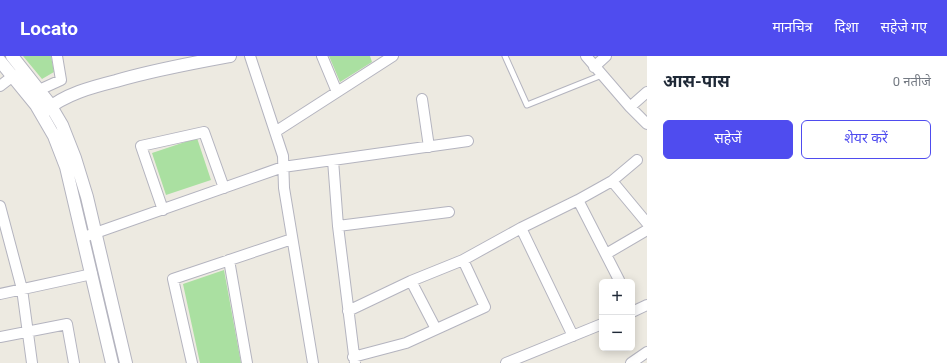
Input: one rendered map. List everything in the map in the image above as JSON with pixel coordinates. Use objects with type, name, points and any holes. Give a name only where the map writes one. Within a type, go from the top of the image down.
[{"type":"street","points":[[12,56],[51,106],[62,125],[75,158],[96,233],[126,363]]},
{"type":"street","points":[[39,90],[61,80],[57,56]]},
{"type":"street","points":[[42,115],[51,106],[85,89],[182,61],[230,56]]},
{"type":"street","points":[[250,56],[283,156],[284,188],[313,363]]},
{"type":"street","points":[[322,56],[337,92]]},
{"type":"street","points":[[275,132],[337,92],[378,60],[393,56]]},
{"type":"street","points":[[586,56],[594,67],[647,124]]},
{"type":"street","points":[[594,67],[606,56]]},
{"type":"street","points":[[0,60],[36,105],[54,136],[66,167],[84,237],[112,363]]},
{"type":"street","points":[[0,86],[13,76],[25,73]]},
{"type":"street","points":[[630,107],[647,92]]},
{"type":"street","points":[[422,99],[429,147]]},
{"type":"street","points":[[163,210],[141,146],[204,132],[224,188]]},
{"type":"street","points":[[84,237],[283,167],[468,141]]},
{"type":"street","points":[[333,160],[338,226],[354,360],[406,343],[485,307],[463,260]]},
{"type":"street","points":[[348,311],[411,281],[463,260],[521,228],[578,200],[612,181],[637,160]]},
{"type":"street","points":[[612,181],[647,223]]},
{"type":"street","points":[[578,200],[618,279]]},
{"type":"street","points":[[0,206],[4,233],[22,289],[32,363]]},
{"type":"street","points":[[338,226],[449,212]]},
{"type":"street","points":[[521,228],[573,336]]},
{"type":"street","points":[[606,254],[647,230]]},
{"type":"street","points":[[192,363],[173,279],[292,239]]},
{"type":"street","points":[[229,260],[247,363]]},
{"type":"street","points":[[0,294],[92,274]]},
{"type":"street","points":[[411,281],[436,329]]},
{"type":"street","points":[[635,311],[647,305]]},
{"type":"street","points":[[0,337],[67,324],[74,363]]},
{"type":"street","points":[[506,363],[599,325]]},
{"type":"street","points":[[631,363],[647,352]]},
{"type":"lane","points":[[505,56],[527,105],[602,74]]},
{"type":"green space","points":[[23,56],[51,56],[54,72],[42,79]]},
{"type":"green space","points":[[329,56],[370,56],[372,62],[340,82]]},
{"type":"green space","points":[[197,138],[211,180],[166,195],[152,153]]},
{"type":"green space","points":[[224,270],[241,363],[200,363],[183,284]]}]
